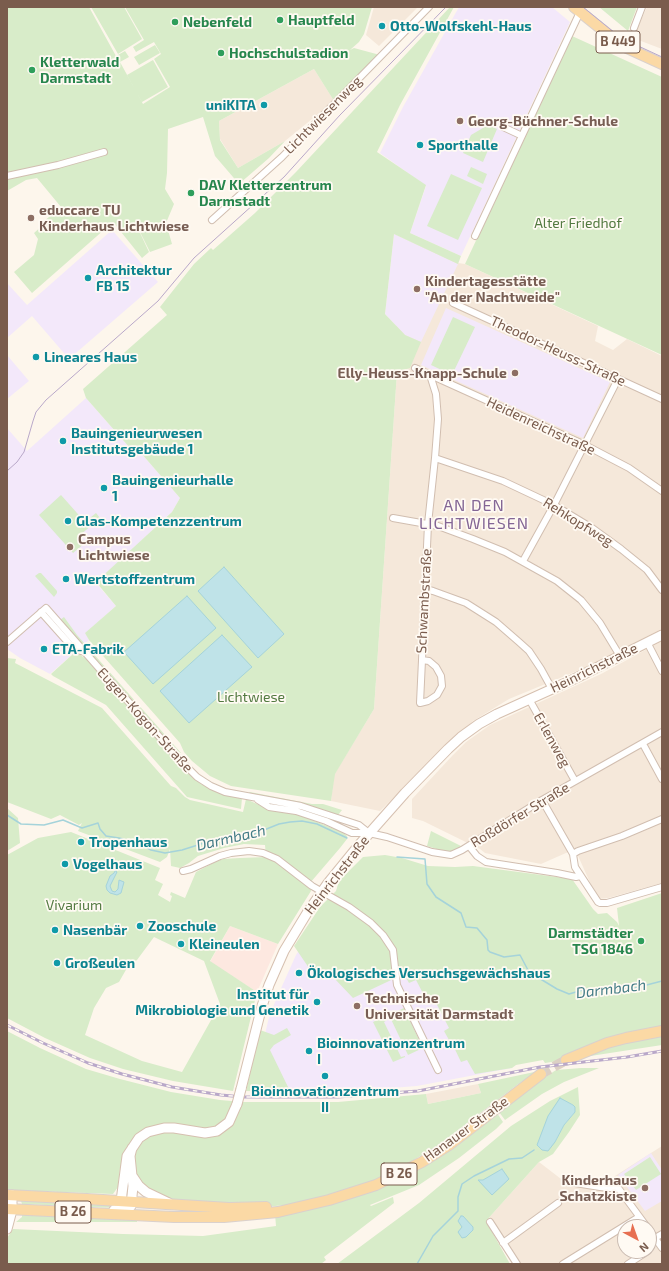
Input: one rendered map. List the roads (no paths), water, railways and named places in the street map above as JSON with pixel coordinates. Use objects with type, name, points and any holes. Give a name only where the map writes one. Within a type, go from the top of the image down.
[{"type":"main road","name":"B 449","points":[[577,9],[627,48],[662,64]]},
{"type":"main road","name":"Heinrichstraße","points":[[122,1208],[126,1161],[139,1138],[159,1128],[170,1127],[205,1133],[218,1131],[229,1122],[237,1104],[260,1011],[274,972],[291,940],[321,892],[369,833],[413,784],[461,737],[479,724],[662,635]]},
{"type":"main road","points":[[566,1060],[607,1043],[662,1031]]},
{"type":"main road","name":"Hanauer Straße","points":[[319,1202],[376,1185],[422,1162],[449,1145],[541,1074]]},
{"type":"main road","points":[[132,1148],[130,1156],[133,1176],[132,1202]]},
{"type":"main road","points":[[133,1176],[138,1186],[146,1192],[167,1203],[174,1204]]},
{"type":"main road","name":"B 26","points":[[9,1203],[122,1208],[132,1202],[253,1208],[319,1202]]},
{"type":"main road","name":"B 26","points":[[9,1203],[122,1208],[174,1217],[224,1217],[278,1212],[319,1202]]},
{"type":"main road","points":[[7,1228],[9,1203]]},
{"type":"street","name":"Lichtwiesenweg","points":[[212,220],[282,157],[429,7]]},
{"type":"street","points":[[634,28],[642,7]]},
{"type":"street","points":[[475,236],[577,9]]},
{"type":"street","points":[[503,127],[518,134]]},
{"type":"street","points":[[7,176],[58,165],[104,152]]},
{"type":"street","name":"Theodor-Heuss-Straße","points":[[453,303],[662,399]]},
{"type":"street","name":"Heidenreichstraße","points":[[415,368],[585,445],[629,468],[662,491]]},
{"type":"street","name":"Schwambstraße","points":[[422,660],[429,661],[436,667],[441,676],[442,686],[437,696],[420,703],[428,524],[438,419],[436,394],[430,375]]},
{"type":"street","points":[[523,561],[554,505],[618,379]]},
{"type":"street","name":"Rehkopfweg","points":[[435,458],[503,481],[554,505],[592,528],[621,549],[647,570],[662,590]]},
{"type":"street","points":[[393,518],[428,524],[473,539],[523,561],[558,581],[581,600],[600,623],[620,656]]},
{"type":"street","points":[[425,589],[433,590],[466,603],[496,622],[529,651],[552,689]]},
{"type":"street","name":"Eugen-Kogon-Straße","points":[[7,642],[44,610],[86,653],[187,768],[197,777],[211,786],[226,792],[301,806],[359,825],[369,833]]},
{"type":"street","points":[[647,642],[662,671]]},
{"type":"street","name":"Erlenweg","points":[[529,699],[575,781]]},
{"type":"street","name":"Roßdörfer Straße","points":[[369,833],[387,837],[432,852],[443,854],[456,853],[542,800],[662,732]]},
{"type":"street","points":[[643,744],[662,779]]},
{"type":"street","name":"Eugen-Kogon-Straße","points":[[253,798],[269,806],[296,811],[326,821],[352,833],[369,833]]},
{"type":"street","points":[[542,800],[573,854],[575,867],[580,876],[600,904],[662,887]]},
{"type":"street","points":[[573,854],[662,819]]},
{"type":"street","points":[[469,846],[477,856],[486,862],[576,877],[580,876]]},
{"type":"street","points":[[183,871],[216,858],[231,854],[257,852],[277,859],[321,892],[356,912],[370,923],[386,940],[394,954],[397,985],[438,1070]]},
{"type":"street","points":[[563,1264],[639,1217],[619,1189],[569,1182]]},
{"type":"street","points":[[503,1243],[558,1203]]},
{"type":"street","points":[[490,1222],[517,1264]]},
{"type":"water","points":[[224,567],[284,634],[258,658],[198,591]]},
{"type":"water","points":[[187,596],[216,628],[153,684],[124,652]]},
{"type":"water","points":[[222,635],[252,667],[189,723],[160,691]]},
{"type":"water","points":[[119,864],[110,886],[112,891],[115,892],[118,889],[119,880],[124,882],[121,893],[117,895],[110,893],[106,886],[110,876],[114,873]]},
{"type":"water","points":[[560,1098],[573,1105],[575,1107],[575,1112],[564,1125],[555,1142],[548,1151],[542,1150],[537,1145],[548,1116]]},
{"type":"water","points":[[502,1169],[509,1179],[492,1195],[478,1180],[483,1180]]},
{"type":"water","points":[[461,1216],[463,1216],[473,1227],[473,1230],[466,1237],[462,1238],[458,1232],[462,1227],[458,1221]]},
{"type":"waterway","name":"Darmbach","points":[[7,815],[21,824],[44,825],[63,820],[82,828],[98,823],[100,829],[106,836],[123,839],[128,844],[137,844],[151,850],[165,853],[182,850],[223,837],[254,834],[279,824],[302,821],[317,824],[347,838]]},
{"type":"waterway","name":"Darmbach","points":[[397,857],[425,859],[427,884],[436,897],[461,913],[466,927],[477,928],[487,940],[488,950],[490,952],[504,957],[520,955],[529,972],[557,989],[569,994],[583,990],[593,992],[635,988],[662,981]]},
{"type":"waterway","points":[[417,1264],[433,1236],[458,1211],[458,1197],[462,1184],[474,1176],[509,1159],[522,1158],[534,1150]]},
{"type":"tunnel","points":[[541,1074],[566,1060]]},
{"type":"tram line","points":[[7,471],[17,462],[24,452],[36,412],[46,400],[158,301],[194,258],[284,177],[340,115],[446,7]]},
{"type":"tram line","points":[[583,7],[621,38],[662,57]]},
{"type":"railway","points":[[7,1025],[88,1063],[122,1074],[172,1087],[243,1097],[338,1097],[418,1091],[540,1067],[627,1057],[662,1051]]},
{"type":"place","name":"Hauptfeld","points":[[280,20]]},
{"type":"place","name":"Nebenfeld","points":[[175,22]]},
{"type":"place","name":"Otto-Wolfskehl-Haus","points":[[382,26]]},
{"type":"place","name":"Hochschulstadion","points":[[221,53]]},
{"type":"place","name":"Kletterwald Darmstadt","points":[[32,70]]},
{"type":"place","name":"uniKITA","points":[[264,105]]},
{"type":"place","name":"Georg-Büchner-Schule","points":[[460,121]]},
{"type":"place","name":"Sporthalle","points":[[420,145]]},
{"type":"place","name":"DAV Kletterzentrum Darmstadt","points":[[191,193]]},
{"type":"place","name":"educcare TU Kinderhaus Lichtwiese","points":[[31,218]]},
{"type":"place","name":"Architektur FB 15","points":[[88,278]]},
{"type":"place","name":"Kindertagesstätte \"An der Nachtweide\"","points":[[417,289]]},
{"type":"place","name":"Lineares Haus","points":[[36,357]]},
{"type":"place","name":"Elly-Heuss-Knapp-Schule","points":[[515,373]]},
{"type":"place","name":"Bauingenieurwesen Institutsgebäude 1","points":[[63,441]]},
{"type":"place","name":"Bauingenieurhalle 1","points":[[104,488]]},
{"type":"place","name":"Glas-Kompetenzzentrum","points":[[68,521]]},
{"type":"place","name":"Campus Lichtwiese","points":[[70,547]]},
{"type":"place","name":"Wertstoffzentrum","points":[[66,579]]},
{"type":"place","name":"ETA-Fabrik","points":[[44,649]]},
{"type":"place","name":"Tropenhaus","points":[[81,842]]},
{"type":"place","name":"Vogelhaus","points":[[65,864]]},
{"type":"place","name":"Zooschule","points":[[140,926]]},
{"type":"place","name":"Nasenbär","points":[[55,930]]},
{"type":"place","name":"Darmstädter TSG 1846","points":[[641,941]]},
{"type":"place","name":"Kleineulen","points":[[181,944]]},
{"type":"place","name":"Großeulen","points":[[57,963]]},
{"type":"place","name":"Ökologisches Versuchsgewächshaus","points":[[299,973]]},
{"type":"place","name":"Institut für Mikrobiologie und Genetik","points":[[317,1002]]},
{"type":"place","name":"Technische Universität Darmstadt","points":[[357,1006]]},
{"type":"place","name":"Bioinnovationzentrum I","points":[[309,1051]]},
{"type":"place","name":"Bioinnovationzentrum II","points":[[325,1076]]},
{"type":"place","name":"Kinderhaus Schatzkiste","points":[[645,1188]]},
{"type":"district","name":"AN DEN LICHTWIESEN","points":[[474,515]]},
{"type":"park label","name":"Alter Friedhof","points":[[578,223]]},
{"type":"park label","name":"Lichtwiese","points":[[251,697]]},
{"type":"park label","name":"Vivarium","points":[[74,905]]}]
